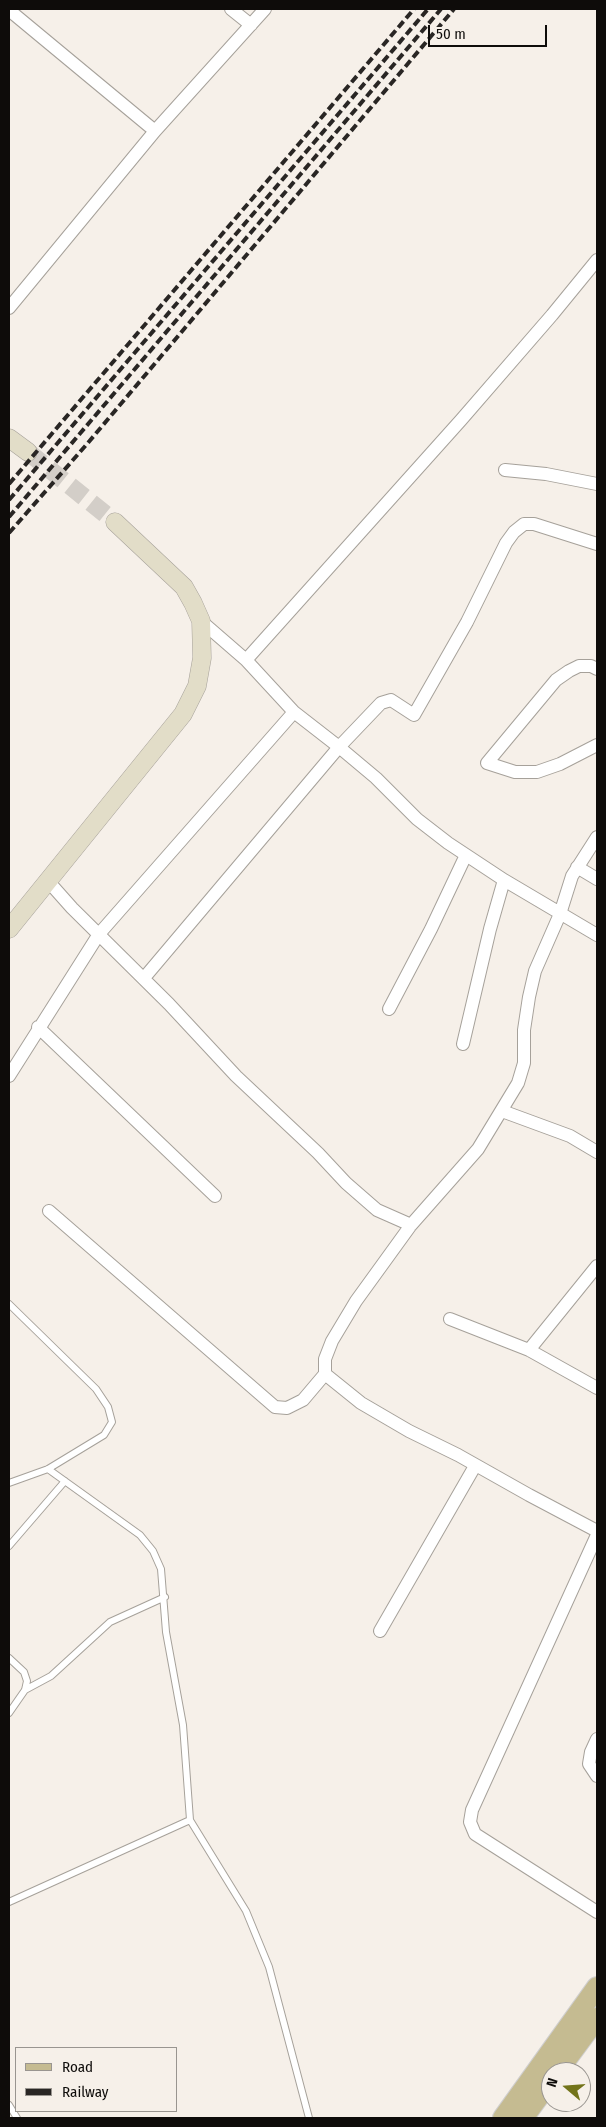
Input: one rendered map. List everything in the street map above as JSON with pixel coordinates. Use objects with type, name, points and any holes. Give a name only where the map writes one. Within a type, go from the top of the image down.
[{"type":"main road","points":[[504,2118],[597,1986]]},
{"type":"main road","points":[[564,2062],[597,2018]]},
{"type":"main road","points":[[523,2118],[541,2094]]},
{"type":"street","points":[[231,9],[251,25]]},
{"type":"street","points":[[9,308],[155,131],[265,9]]},
{"type":"street","points":[[9,10],[155,131]]},
{"type":"street","points":[[246,660],[468,412],[597,260]]},
{"type":"street","points":[[9,438],[28,452]]},
{"type":"street","points":[[505,470],[546,474],[597,484]]},
{"type":"street","points":[[115,522],[184,587],[201,621],[246,660],[294,712],[376,778],[418,819],[466,855],[504,880],[597,935]]},
{"type":"street","points":[[144,978],[339,747],[381,703],[391,700],[414,715],[467,622],[506,543],[519,528],[524,524],[534,524],[597,544]]},
{"type":"street","points":[[9,929],[183,714],[197,686],[202,658],[201,621]]},
{"type":"street","points":[[597,669],[591,666],[579,666],[556,680],[487,763],[515,772],[537,772],[560,764],[597,745]]},
{"type":"street","points":[[9,1076],[38,1027],[99,934],[294,712]]},
{"type":"street","points":[[49,1211],[275,1407],[287,1408],[303,1400],[325,1374],[325,1359],[332,1341],[356,1300],[411,1225],[478,1149],[518,1083],[524,1063],[524,1030],[533,980],[560,914],[572,876],[597,837]]},
{"type":"street","points":[[389,1009],[431,929],[466,855]]},
{"type":"street","points":[[577,867],[597,879]]},
{"type":"street","points":[[463,1044],[490,929],[504,880]]},
{"type":"street","points":[[48,881],[72,908],[144,978],[236,1076],[346,1183],[377,1210],[411,1225]]},
{"type":"street","points":[[38,1027],[215,1196]]},
{"type":"street","points":[[502,1111],[570,1136],[597,1152]]},
{"type":"street","points":[[529,1350],[597,1266]]},
{"type":"street","points":[[450,1319],[529,1350],[597,1388]]},
{"type":"street","points":[[325,1374],[361,1403],[409,1431],[458,1455],[597,1531]]},
{"type":"street","points":[[380,1631],[475,1466]]},
{"type":"street","points":[[597,1535],[472,1810],[470,1822],[475,1834],[597,1912]]},
{"type":"street","points":[[597,1740],[591,1752],[589,1764],[592,1772],[597,1776]]},
{"type":"lane","points":[[9,1304],[96,1389],[108,1407],[112,1422],[104,1435],[48,1470],[9,1482]]},
{"type":"lane","points":[[48,1470],[140,1535],[153,1552],[161,1569],[166,1632],[183,1725],[190,1820],[246,1911],[269,1967],[309,2118]]},
{"type":"lane","points":[[9,1546],[65,1481]]},
{"type":"lane","points":[[25,1690],[51,1676],[110,1622],[164,1597]]},
{"type":"lane","points":[[9,1658],[24,1672],[27,1681],[25,1690],[9,1712]]},
{"type":"lane","points":[[9,1902],[190,1820]]},
{"type":"lane","points":[[9,2105],[17,2118]]},
{"type":"tunnel","points":[[28,452],[115,522]]},
{"type":"railway","points":[[9,484],[414,9]]},
{"type":"railway","points":[[9,500],[428,9]]},
{"type":"railway","points":[[9,517],[441,9]]},
{"type":"railway","points":[[9,533],[87,444],[454,9]]}]
